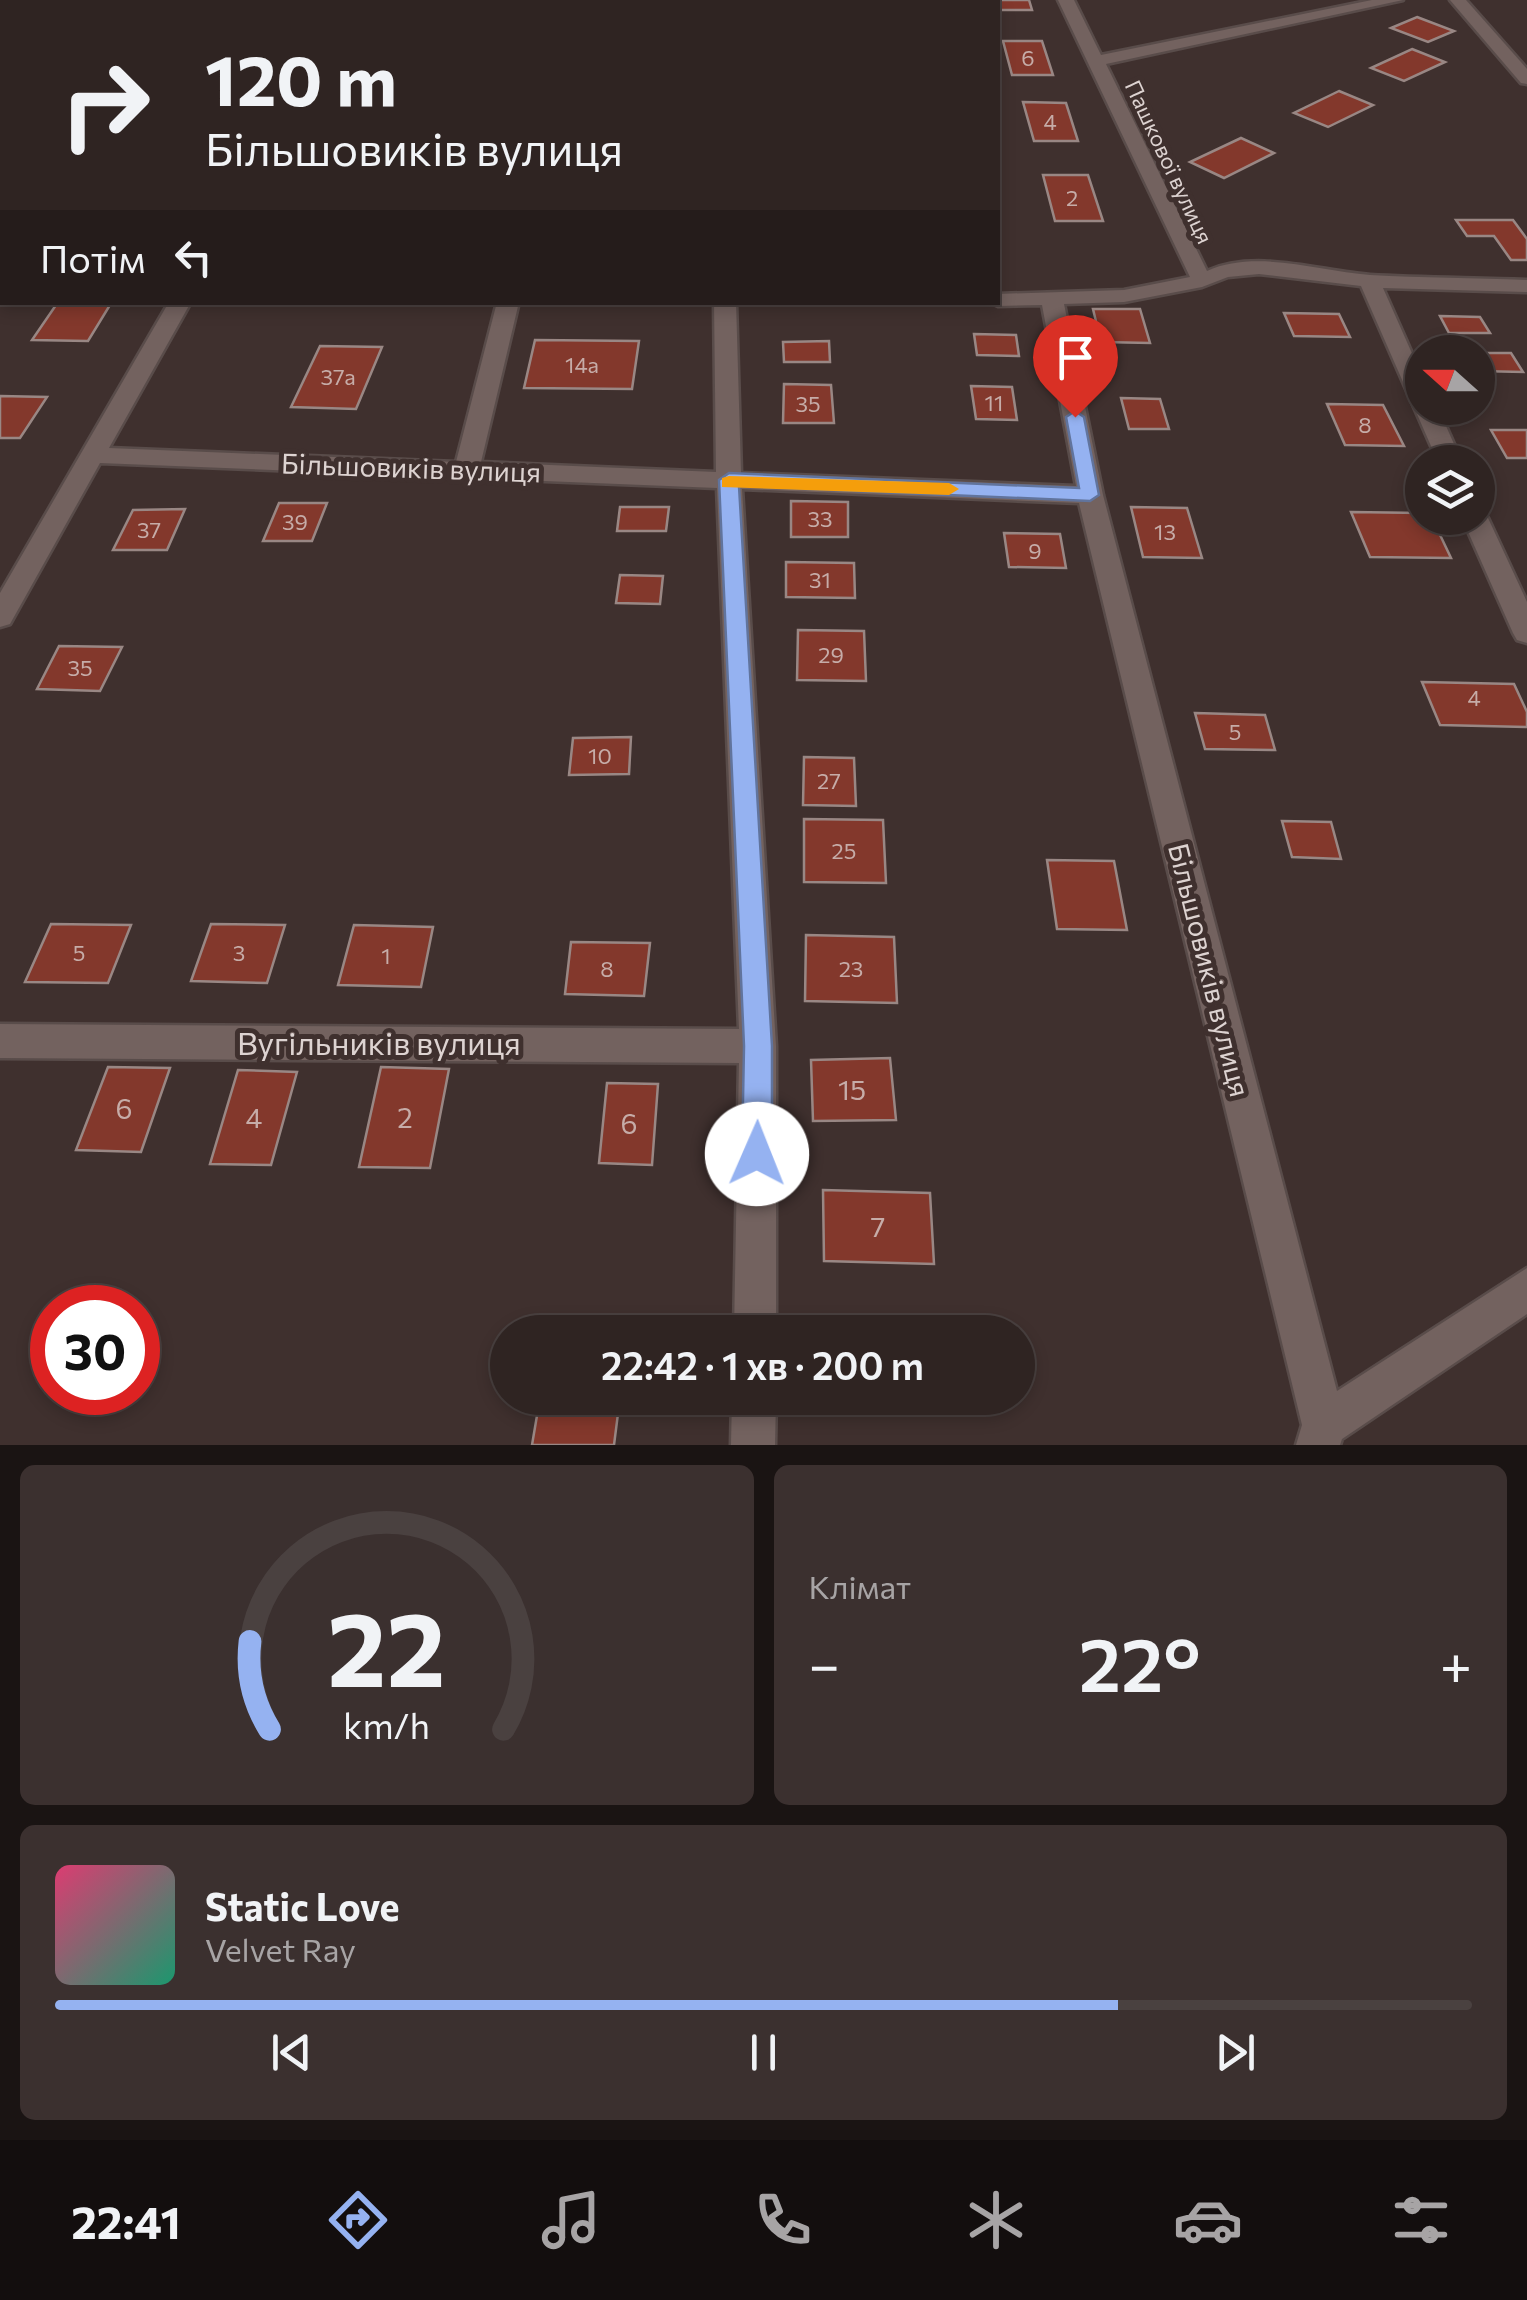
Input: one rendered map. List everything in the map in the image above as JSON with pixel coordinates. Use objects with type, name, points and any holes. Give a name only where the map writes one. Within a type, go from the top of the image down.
[{"type":"street","name":"Пашкової вулиця","points":[[1066,0],[1202,281]]},
{"type":"street","name":"Пашкової вулиця","points":[[1097,61],[1395,0]]},
{"type":"street","points":[[1458,0],[1527,79]]},
{"type":"street","points":[[1000,300],[1124,296],[1202,281],[1224,271],[1259,268],[1368,281],[1527,286]]},
{"type":"street","points":[[1368,281],[1405,362]]},
{"type":"street","name":"Більшовиків вулиця","points":[[1052,300],[1090,495],[1321,1435]]},
{"type":"street","points":[[0,617],[178,305]]},
{"type":"street","points":[[466,471],[507,305]]},
{"type":"street","points":[[725,305],[729,480],[758,1046],[754,1315]]},
{"type":"street","name":"Більшовиків вулиця","points":[[93,455],[1090,495]]},
{"type":"street","points":[[1483,535],[1527,634]]},
{"type":"street","name":"Вугільників вулиця","points":[[0,1041],[758,1046]]},
{"type":"street","points":[[1321,1435],[1527,1288]]},
{"type":"street","points":[[753,1445],[754,1415]]},
{"type":"building","points":[[1000,0],[1029,0],[1032,10],[1000,10]]},
{"type":"building","points":[[1417,17],[1454,31],[1428,42],[1391,28]]},
{"type":"building","points":[[1003,41],[1042,41],[1053,75],[1012,75]]},
{"type":"building","points":[[1412,49],[1445,62],[1404,81],[1371,68]]},
{"type":"building","points":[[1339,91],[1373,105],[1328,127],[1294,113]]},
{"type":"building","points":[[1023,102],[1066,103],[1078,141],[1034,141]]},
{"type":"building","points":[[1241,138],[1274,153],[1224,178],[1190,162]]},
{"type":"building","points":[[1043,175],[1088,175],[1103,221],[1055,221]]},
{"type":"building","points":[[1456,220],[1513,220],[1527,239],[1527,260],[1511,260],[1494,236],[1467,236]]},
{"type":"building","points":[[56,305],[110,305],[88,341],[32,340]]},
{"type":"building","points":[[1093,309],[1140,309],[1150,343],[1101,342]]},
{"type":"building","points":[[1284,313],[1339,314],[1350,337],[1294,336]]},
{"type":"building","points":[[1440,316],[1480,317],[1490,333],[1449,333]]},
{"type":"building","points":[[974,334],[1016,335],[1019,356],[977,355]]},
{"type":"building","points":[[535,340],[639,341],[632,389],[524,388]]},
{"type":"building","points":[[829,341],[830,362],[784,362],[783,342]]},
{"type":"building","points":[[320,346],[382,347],[356,409],[291,407]]},
{"type":"building","points":[[1495,353],[1511,353],[1523,372],[1495,371]]},
{"type":"building","points":[[784,384],[831,385],[834,423],[783,423]]},
{"type":"building","points":[[971,386],[1012,387],[1017,420],[976,419]]},
{"type":"building","points":[[0,396],[47,397],[20,438],[0,438]]},
{"type":"building","points":[[1121,398],[1160,399],[1169,429],[1129,429]]},
{"type":"building","points":[[1327,404],[1383,405],[1404,446],[1345,445]]},
{"type":"building","points":[[1491,430],[1527,430],[1527,458],[1507,458]]},
{"type":"building","points":[[791,501],[848,502],[848,537],[791,537]]},
{"type":"building","points":[[279,503],[327,503],[312,541],[263,541]]},
{"type":"building","points":[[620,507],[669,507],[666,531],[617,531]]},
{"type":"building","points":[[1131,507],[1187,508],[1202,558],[1143,557]]},
{"type":"building","points":[[185,509],[167,550],[113,550],[133,510]]},
{"type":"building","points":[[1351,512],[1405,513],[1405,535],[1440,535],[1451,558],[1370,557]]},
{"type":"building","points":[[1004,533],[1060,534],[1066,568],[1009,567]]},
{"type":"building","points":[[786,562],[854,563],[855,598],[786,597]]},
{"type":"building","points":[[620,575],[663,576],[660,604],[616,603]]},
{"type":"building","points":[[798,630],[864,631],[866,681],[797,680]]},
{"type":"building","points":[[59,646],[122,647],[100,691],[37,689]]},
{"type":"building","points":[[1422,682],[1514,684],[1527,712],[1527,727],[1440,725]]},
{"type":"building","points":[[1195,713],[1265,715],[1275,750],[1205,749]]},
{"type":"building","points":[[631,737],[629,774],[569,775],[573,738]]},
{"type":"building","points":[[804,757],[854,758],[856,806],[803,805]]},
{"type":"building","points":[[804,819],[883,820],[886,883],[804,882]]},
{"type":"building","points":[[1282,821],[1331,822],[1341,859],[1292,857]]},
{"type":"building","points":[[1047,860],[1114,861],[1127,930],[1057,929]]},
{"type":"building","points":[[51,924],[131,925],[108,983],[25,982]]},
{"type":"building","points":[[211,924],[285,925],[267,983],[191,981]]},
{"type":"building","points":[[354,925],[433,927],[421,987],[338,985]]},
{"type":"building","points":[[806,935],[894,937],[897,1003],[805,1001]]},
{"type":"building","points":[[571,942],[650,943],[644,996],[565,994]]},
{"type":"building","points":[[890,1058],[896,1120],[813,1121],[811,1060]]},
{"type":"building","points":[[108,1067],[170,1068],[141,1152],[76,1150]]},
{"type":"building","points":[[381,1067],[449,1069],[430,1168],[359,1167]]},
{"type":"building","points":[[238,1070],[297,1072],[271,1165],[210,1164]]},
{"type":"building","points":[[607,1083],[658,1084],[652,1165],[599,1163]]},
{"type":"building","points":[[823,1190],[930,1193],[934,1264],[824,1261]]},
{"type":"building","points":[[537,1415],[618,1415],[614,1445],[532,1445]]},
{"type":"slow traffic","points":[[729,482],[949,489]]},
{"type":"route","points":[[757,1154],[758,1046],[729,480],[1090,495],[1075,417]]}]
